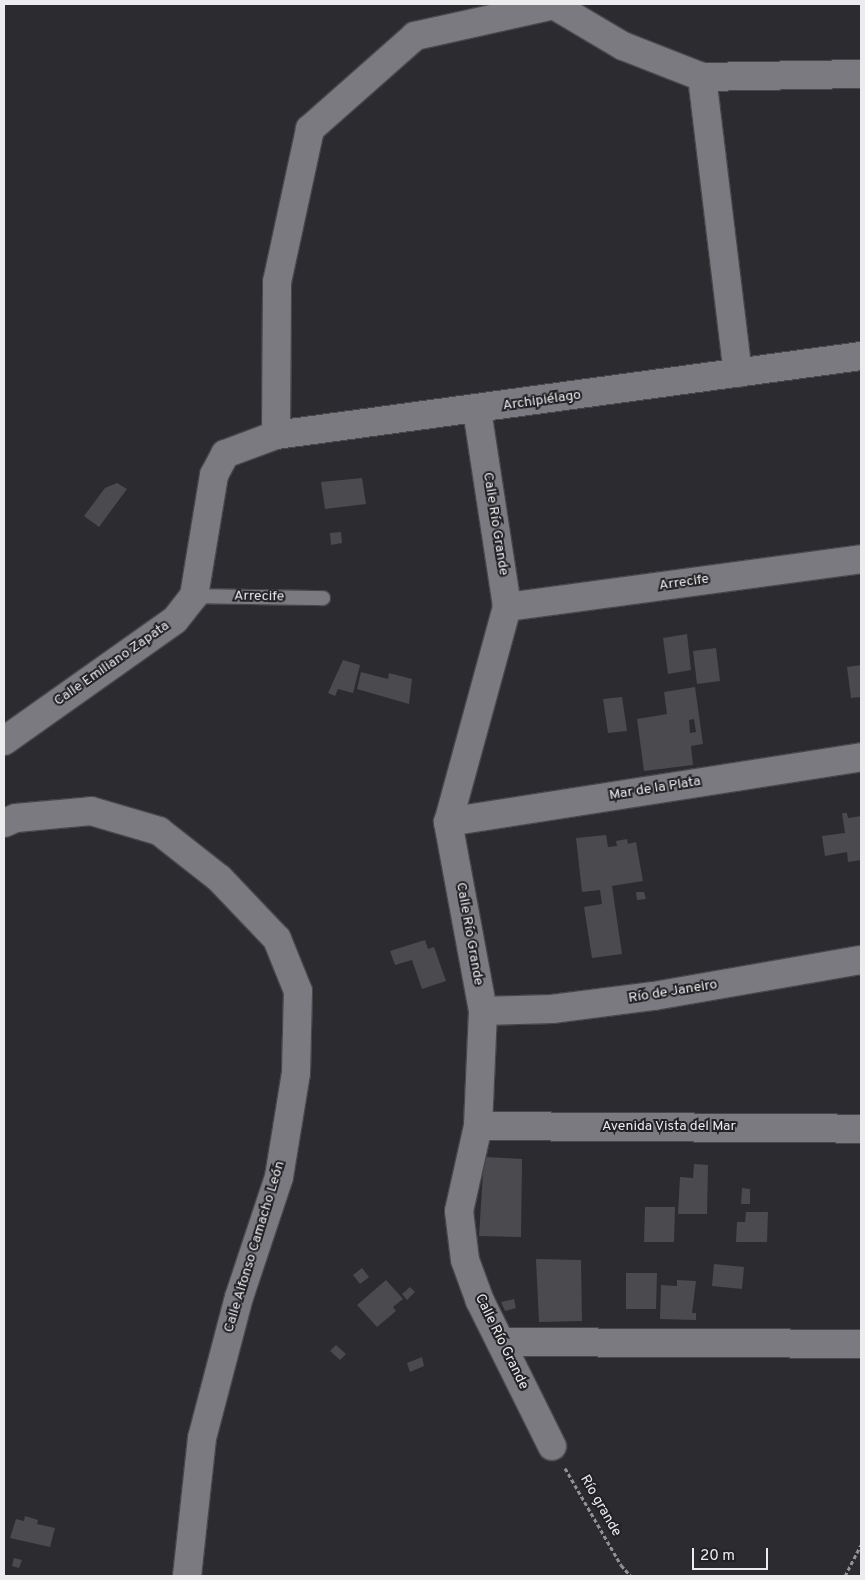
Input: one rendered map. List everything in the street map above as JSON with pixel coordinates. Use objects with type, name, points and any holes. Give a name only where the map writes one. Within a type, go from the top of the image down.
[{"type":"street","points":[[276,435],[277,282],[310,129],[414,36],[558,5],[623,46],[702,77],[861,74]]},
{"type":"street","points":[[702,77],[738,373]]},
{"type":"street","name":"Archipiélago","points":[[225,454],[276,435],[477,410],[861,356]]},
{"type":"street","name":"Calle Río Grande","points":[[477,410],[507,607],[448,822],[483,1011],[478,1126],[459,1211],[465,1260],[480,1301],[552,1446]]},
{"type":"street","name":"Calle Emiliano Zapata","points":[[4,741],[175,620],[194,596],[214,475],[225,454]]},
{"type":"street","name":"Arrecife","points":[[507,607],[861,558]]},
{"type":"street","name":"Mar de la Plata","points":[[448,822],[861,756]]},
{"type":"street","name":"Calle Alfonso Camacho León","points":[[4,823],[16,818],[91,811],[159,830],[219,878],[277,939],[298,992],[296,1073],[279,1177],[239,1297],[202,1438],[186,1576]]},
{"type":"street","name":"Río de Janeiro","points":[[483,1011],[552,1009],[626,1000],[861,960]]},
{"type":"street","name":"Avenida Vista del Mar","points":[[478,1126],[861,1128]]},
{"type":"street","points":[[501,1342],[861,1344]]},
{"type":"lane","name":"Arrecife","points":[[194,596],[323,598]]},
{"type":"path","name":"Río grande","points":[[552,1446],[621,1565],[631,1576]]},
{"type":"path","points":[[845,1576],[861,1545]]},
{"type":"building","points":[[362,478],[366,504],[325,509],[321,482]]},
{"type":"building","points":[[117,483],[127,489],[99,527],[84,516],[105,488]]},
{"type":"building","points":[[341,532],[342,543],[331,545],[330,533]]},
{"type":"building","points":[[687,634],[691,670],[668,674],[663,638]]},
{"type":"building","points":[[716,648],[720,681],[697,684],[693,651]]},
{"type":"building","points":[[343,660],[360,665],[353,693],[338,689],[335,696],[328,693]]},
{"type":"building","points":[[861,665],[861,697],[851,698],[847,667]]},
{"type":"building","points":[[361,672],[388,679],[389,673],[412,679],[409,704],[357,689]]},
{"type":"building","points":[[695,687],[703,744],[691,746],[693,765],[644,771],[637,719],[667,714],[664,692]],"holes":[[[694,719],[696,732],[690,733],[689,720]]]},
{"type":"building","points":[[622,697],[627,731],[608,733],[603,699]]},
{"type":"building","points":[[842,813],[847,813],[848,818],[861,816],[861,860],[848,862],[847,852],[825,856],[822,836],[845,833]]},
{"type":"building","points":[[606,835],[608,847],[617,846],[616,841],[627,839],[628,844],[636,842],[643,881],[612,886],[622,954],[592,958],[584,907],[602,904],[600,890],[582,892],[576,838]]},
{"type":"building","points":[[636,892],[644,892],[646,899],[637,900]]},
{"type":"building","points":[[425,940],[428,949],[434,947],[446,981],[422,989],[412,960],[395,965],[390,951]]},
{"type":"building","points":[[484,1157],[522,1159],[521,1237],[479,1236]]},
{"type":"building","points":[[694,1164],[708,1165],[707,1214],[678,1214],[680,1177],[693,1178]]},
{"type":"building","points":[[742,1188],[750,1189],[750,1204],[741,1204]]},
{"type":"building","points":[[645,1207],[675,1207],[674,1242],[644,1242]]},
{"type":"building","points":[[746,1212],[768,1212],[767,1242],[736,1242],[737,1222],[745,1222]]},
{"type":"building","points":[[536,1259],[581,1260],[582,1321],[539,1322]]},
{"type":"building","points":[[714,1264],[744,1267],[742,1289],[712,1286]]},
{"type":"building","points":[[362,1268],[369,1277],[360,1284],[353,1275]]},
{"type":"building","points":[[626,1273],[657,1273],[656,1309],[626,1309]]},
{"type":"building","points":[[386,1280],[403,1299],[393,1307],[396,1311],[377,1327],[357,1305]]},
{"type":"building","points":[[677,1280],[696,1281],[692,1313],[696,1313],[696,1320],[660,1319],[661,1285],[677,1286]]},
{"type":"building","points":[[410,1287],[415,1292],[407,1300],[402,1294]]},
{"type":"building","points":[[514,1299],[516,1308],[505,1311],[501,1302]]},
{"type":"building","points":[[336,1345],[346,1354],[340,1360],[330,1351]]},
{"type":"building","points":[[422,1357],[424,1366],[410,1372],[407,1363]]},
{"type":"building","points":[[25,1516],[38,1520],[37,1524],[55,1528],[50,1547],[10,1538],[16,1519],[24,1521]]},
{"type":"building","points":[[14,1558],[22,1560],[19,1568],[12,1566]]}]
